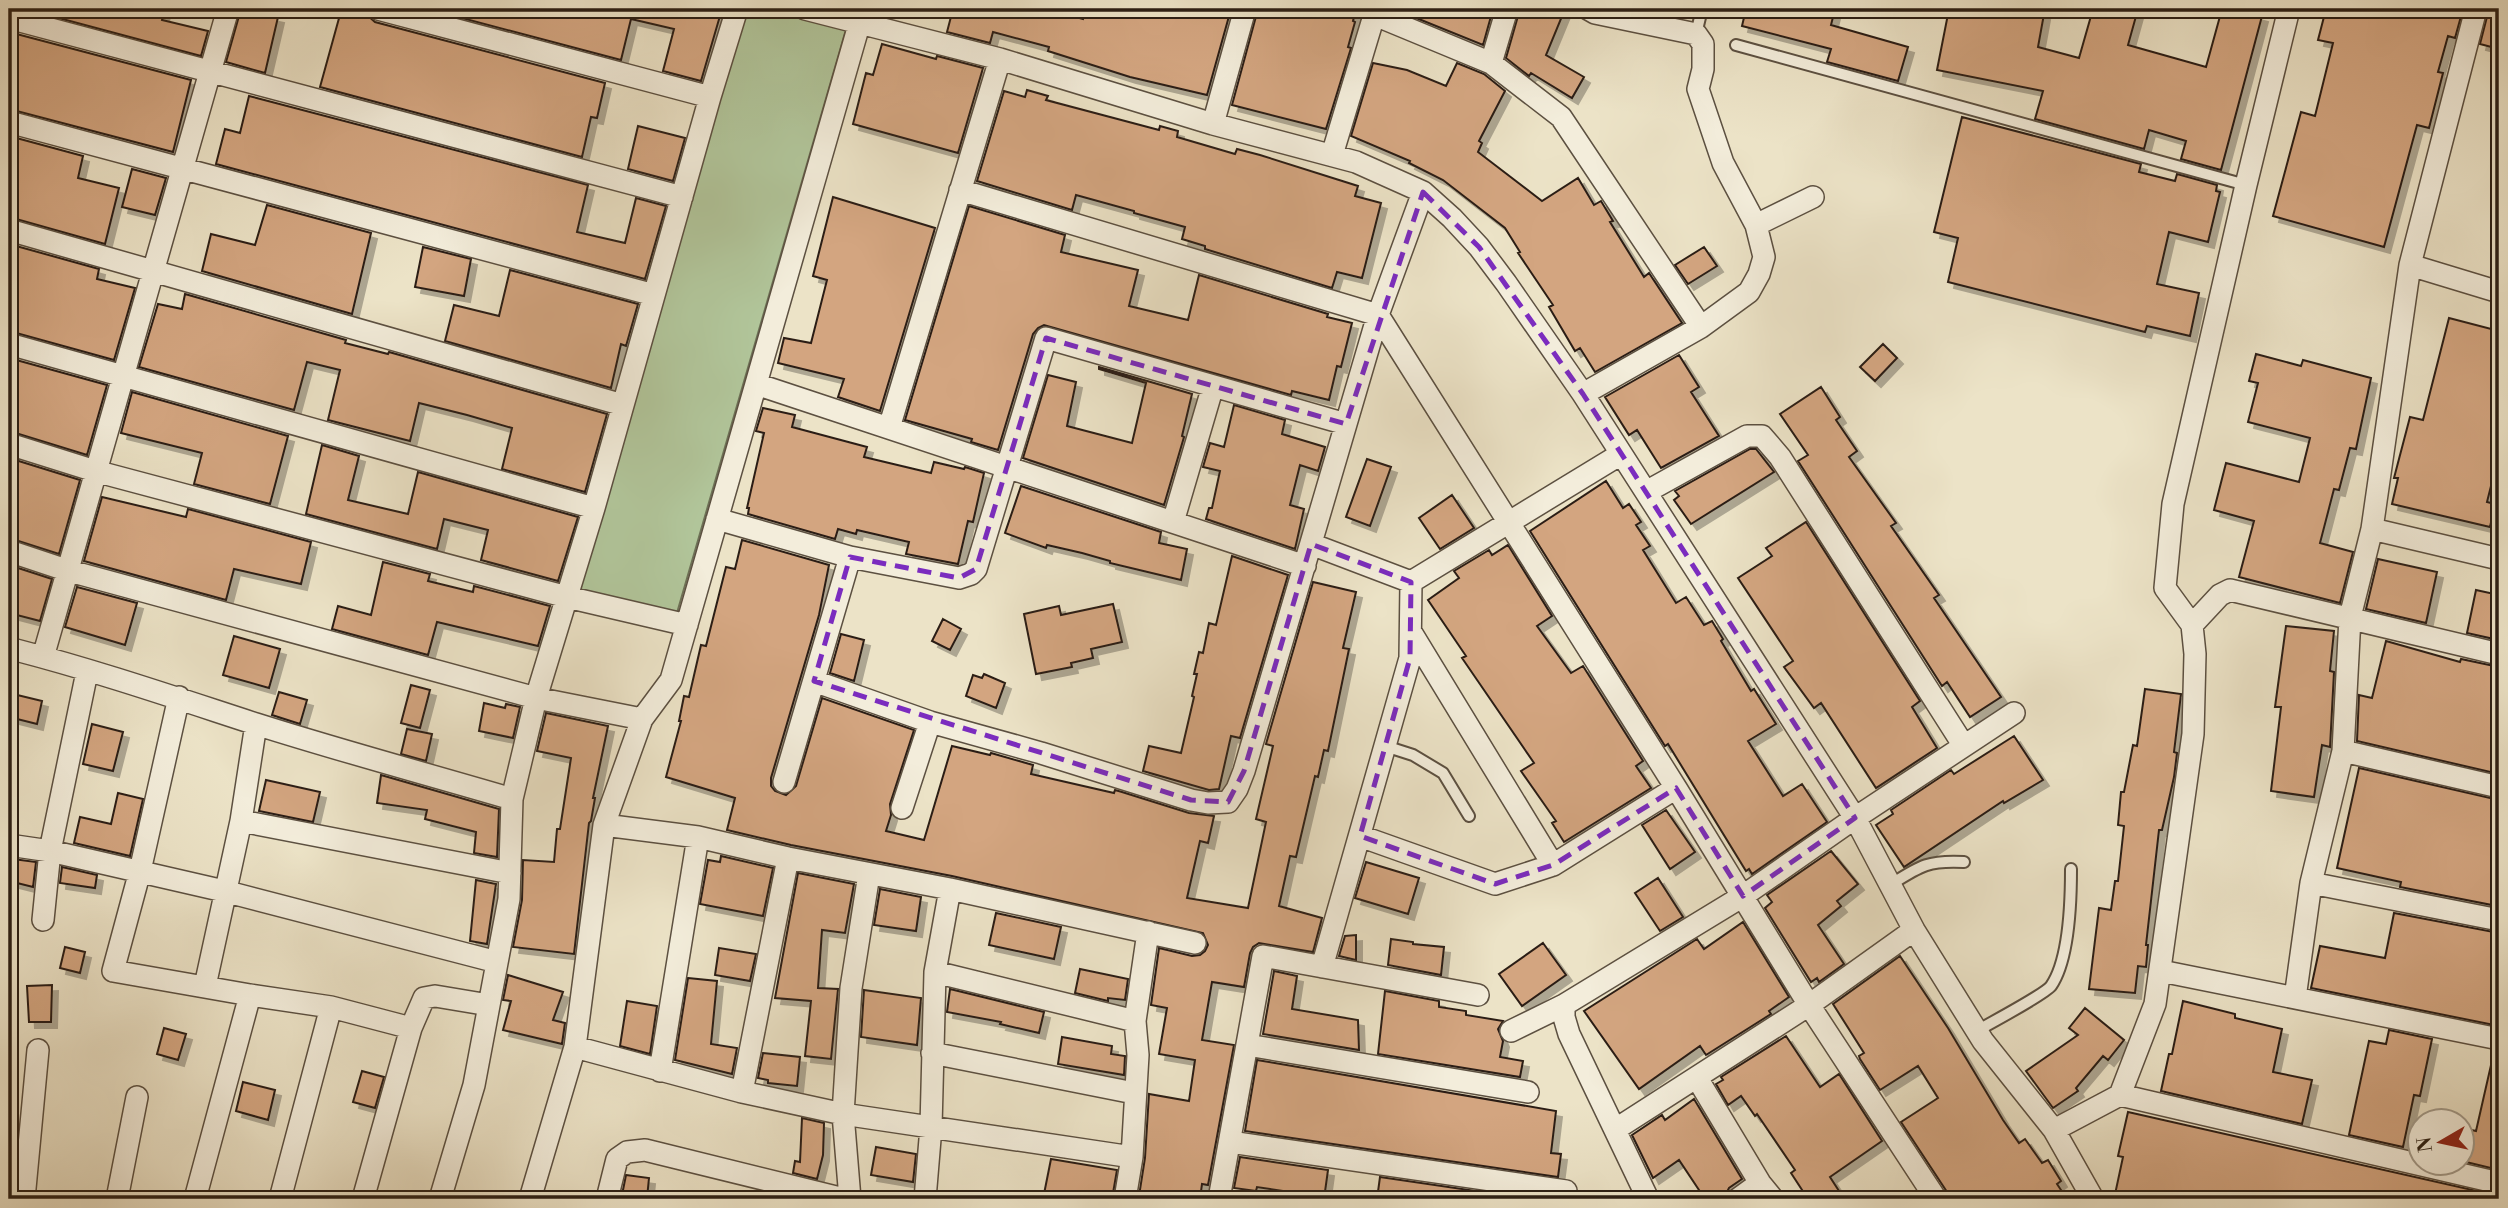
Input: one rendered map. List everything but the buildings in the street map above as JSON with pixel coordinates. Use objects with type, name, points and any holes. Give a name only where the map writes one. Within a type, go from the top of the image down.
[{"type":"street","points":[[43,657],[228,9]]},
{"type":"street","points":[[378,9],[710,97]]},
{"type":"street","points":[[440,1199],[474,1085],[509,899],[512,799],[536,698],[594,508],[737,9]]},
{"type":"street","points":[[805,9],[861,16],[1213,124],[1356,162],[1423,192],[1479,247],[1583,394],[1855,818],[1914,930],[1977,1031],[2054,1130],[2093,1199]]},
{"type":"street","points":[[1213,124],[1245,9]]},
{"type":"street","points":[[1491,63],[1507,9]]},
{"type":"street","points":[[1583,394],[1701,327],[1749,292],[1759,274],[1764,257],[1756,225],[1723,163],[1698,89],[1703,69],[1703,44],[1696,34],[1595,13],[1588,9]]},
{"type":"street","points":[[2120,1096],[2155,1004],[2193,734],[2195,654],[2192,625],[2165,588],[2174,504],[2286,9]]},
{"type":"street","points":[[2295,998],[2311,883],[2343,751],[2350,617],[2372,529],[2410,265],[2476,9]]},
{"type":"street","points":[[1332,155],[1376,12],[1491,63],[1561,117],[1701,327]]},
{"type":"street","points":[[530,1199],[575,1047],[604,825],[642,719],[671,680],[861,16]]},
{"type":"street","points":[[9,18],[682,197]]},
{"type":"street","points":[[888,428],[1000,59]]},
{"type":"street","points":[[9,122],[654,295]]},
{"type":"street","points":[[960,190],[1378,315],[1676,788],[1809,1005],[1879,1108],[1936,1199]]},
{"type":"street","points":[[814,681],[930,722],[1191,800],[1228,802],[1244,771],[1378,315],[1423,192]]},
{"type":"street","points":[[1756,225],[1812,197]]},
{"type":"street","points":[[9,230],[623,405]]},
{"type":"street","points":[[2410,265],[2499,292]]},
{"type":"street","points":[[717,519],[850,557],[959,578],[971,574],[976,569],[1009,468],[1046,338],[1346,424]]},
{"type":"street","points":[[9,344],[594,508]]},
{"type":"street","points":[[756,384],[1305,566]]},
{"type":"street","points":[[1173,522],[1213,386]]},
{"type":"street","points":[[1646,492],[1747,436],[1762,436],[1787,469],[1964,746]]},
{"type":"street","points":[[9,444],[95,471],[567,597],[687,625]]},
{"type":"street","points":[[1410,582],[1621,454]]},
{"type":"street","points":[[2372,529],[2499,559]]},
{"type":"street","points":[[1311,544],[1410,582]]},
{"type":"street","points":[[9,551],[66,570],[536,698],[642,719]]},
{"type":"street","points":[[784,782],[850,557]]},
{"type":"street","points":[[1322,967],[1410,658],[1410,582]]},
{"type":"street","points":[[2192,625],[2220,595],[2230,590],[2499,654]]},
{"type":"street","points":[[1411,632],[1553,865]]},
{"type":"street","points":[[9,654],[16,650],[43,657],[178,697],[256,724],[512,799]]},
{"type":"street","points":[[43,920],[50,851],[87,671]]},
{"type":"street","points":[[178,697],[140,871],[113,971],[331,1007],[411,1028]]},
{"type":"street","points":[[1511,1031],[1564,1005],[1743,896],[2014,713]]},
{"type":"street","points":[[902,808],[930,722]]},
{"type":"street","points":[[205,986],[241,821],[256,724]]},
{"type":"street","points":[[2343,751],[2499,788]]},
{"type":"street","points":[[1360,836],[1495,884],[1553,865],[1676,788]]},
{"type":"street","points":[[241,821],[510,873]]},
{"type":"street","points":[[604,825],[698,838],[950,889],[1195,943]]},
{"type":"street","points":[[660,1071],[698,838]]},
{"type":"street","points":[[9,845],[50,851],[224,891],[497,962]]},
{"type":"street","points":[[742,1092],[788,858]]},
{"type":"street","points":[[850,1199],[844,1114],[851,988],[869,874]]},
{"type":"street","points":[[2311,883],[2499,920]]},
{"type":"street","points":[[925,1199],[931,1127],[934,972],[950,889]]},
{"type":"street","points":[[1616,1129],[1809,1005],[1914,930]]},
{"type":"street","points":[[1125,1199],[1132,1157],[1138,1055],[1135,1020],[1148,932]]},
{"type":"street","points":[[1220,1199],[1263,956],[1478,995]]},
{"type":"street","points":[[2161,971],[2499,1039]]},
{"type":"street","points":[[934,972],[1135,1020]]},
{"type":"street","points":[[195,1199],[250,995]]},
{"type":"street","points":[[363,1199],[411,1028],[424,998],[435,996],[489,1006]]},
{"type":"street","points":[[1564,1005],[1569,1034],[1648,1199]]},
{"type":"street","points":[[280,1199],[331,1007]]},
{"type":"street","points":[[1247,1045],[1528,1092]]},
{"type":"street","points":[[575,1047],[742,1092],[844,1114],[1132,1157]]},
{"type":"street","points":[[24,1199],[38,1050]]},
{"type":"street","points":[[932,1053],[1134,1093]]},
{"type":"street","points":[[1697,1078],[1766,1191],[1738,1199]]},
{"type":"street","points":[[2054,1130],[2120,1096],[2499,1183]]},
{"type":"street","points":[[117,1199],[137,1097]]},
{"type":"street","points":[[1230,1142],[1566,1191]]},
{"type":"street","points":[[607,1199],[617,1159],[627,1152],[645,1150],[844,1199]]},
{"type":"lane","points":[[1696,34],[1702,9]]},
{"type":"lane","points":[[1736,45],[2246,185]]},
{"type":"lane","points":[[1385,746],[1413,755],[1443,773],[1469,816]]},
{"type":"lane","points":[[1891,885],[1920,866],[1946,861],[1964,862]]},
{"type":"lane","points":[[1977,1031],[2050,988],[2064,948],[2070,908],[2071,869]]},
{"type":"highlighted area","points":[[1423,192],[1479,247],[1583,394],[1855,818],[1743,896],[1676,788],[1553,865],[1495,884],[1360,836],[1410,658],[1411,582],[1311,544],[1244,771],[1228,802],[1191,800],[814,681],[850,557],[959,578],[976,569],[1046,338],[1346,424]]},
{"type":"green space","points":[[757,9],[776,9],[847,26],[677,613],[579,589],[740,19]]}]
